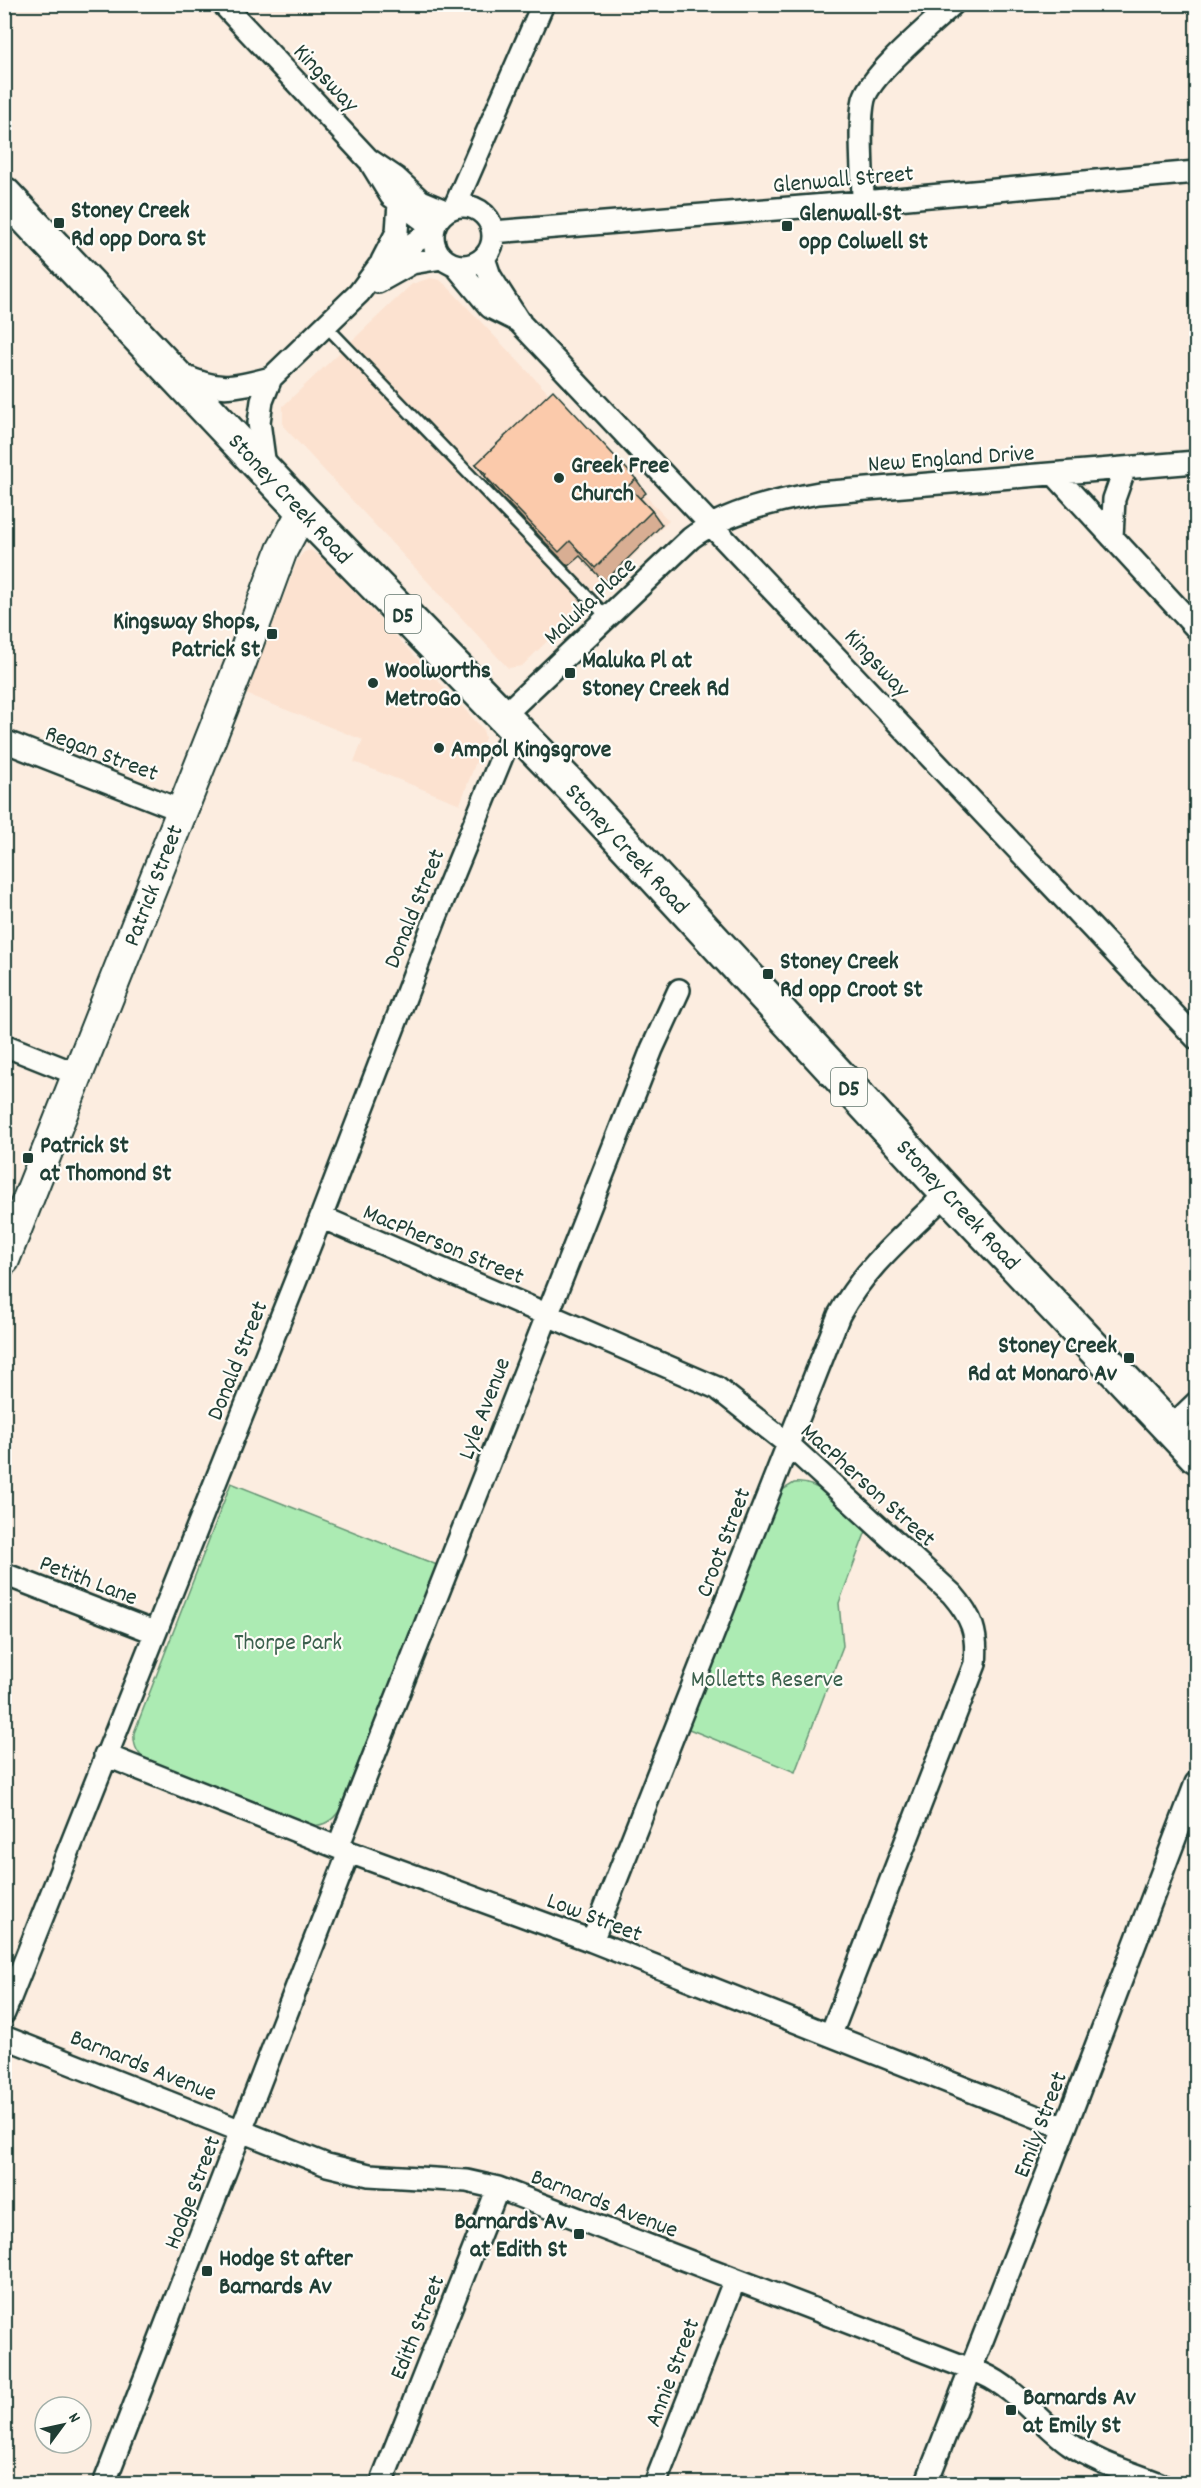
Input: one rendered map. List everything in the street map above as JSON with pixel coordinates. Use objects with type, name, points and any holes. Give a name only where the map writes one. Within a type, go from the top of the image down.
[{"type":"main road","name":"Stoney Creek Road","points":[[4,194],[303,512],[508,722],[1197,1456]]},
{"type":"street","name":"Kingsway","points":[[223,4],[368,159],[422,201],[448,217]]},
{"type":"street","points":[[379,266],[448,217],[470,196],[472,170],[543,4]]},
{"type":"street","points":[[863,202],[863,114],[868,89],[884,70],[953,4]]},
{"type":"street","name":"Kingsway","points":[[368,159],[384,188],[399,203],[448,217]]},
{"type":"street","name":"Glenwall Street","points":[[494,232],[1197,172]]},
{"type":"street","points":[[269,475],[264,459],[259,422],[262,401],[271,378],[359,293],[379,266],[397,232],[399,203]]},
{"type":"street","points":[[359,293],[412,262],[448,261],[465,266],[484,258],[490,250],[494,232],[484,214],[448,217]]},
{"type":"street","points":[[448,217],[434,245],[448,261]]},
{"type":"street","name":"Kingsway","points":[[484,258],[490,276],[520,323],[1197,1038]]},
{"type":"street","name":"Kingsway","points":[[448,261],[490,307],[520,323]]},
{"type":"street","points":[[172,371],[215,387],[237,386],[271,378]]},
{"type":"street","name":"New England Drive","points":[[713,525],[759,507],[819,493],[1197,462]]},
{"type":"street","points":[[1112,537],[1114,499],[1125,468]]},
{"type":"street","points":[[1055,475],[1197,628]]},
{"type":"street","name":"Patrick Street","points":[[4,1260],[79,1075],[180,810],[241,662],[282,550],[303,512]]},
{"type":"street","name":"Maluka Place","points":[[508,722],[607,617],[688,541],[713,525]]},
{"type":"street","name":"Donald Street","points":[[4,2013],[321,1217],[508,722]]},
{"type":"street","name":"Regan Street","points":[[4,741],[180,810]]},
{"type":"street","name":"Lyle Avenue","points":[[344,1849],[652,1049],[679,990]]},
{"type":"street","points":[[4,1045],[79,1075]]},
{"type":"street","name":"Croot Street","points":[[592,1941],[839,1315],[852,1291],[870,1268],[947,1192]]},
{"type":"street","name":"MacPherson Street","points":[[321,1217],[717,1388],[788,1444],[952,1594],[965,1609],[973,1626],[977,1644],[975,1664],[831,2034]]},
{"type":"street","points":[[1170,1428],[1197,1403]]},
{"type":"street","name":"Petith Lane","points":[[4,1574],[154,1632]]},
{"type":"street","name":"Low Street","points":[[105,1755],[344,1849],[592,1941],[1065,2128]]},
{"type":"street","name":"Emily Street","points":[[926,2484],[1197,1783]]},
{"type":"street","name":"Hodge Street","points":[[104,2484],[242,2130],[344,1849]]},
{"type":"street","name":"Barnards Avenue","points":[[4,2037],[348,2172],[467,2181],[498,2188],[971,2369],[1005,2386],[1052,2430],[1078,2449],[1092,2457],[1160,2484]]},
{"type":"street","name":"Edith Street","points":[[381,2484],[498,2188]]},
{"type":"street","name":"Annie Street","points":[[655,2484],[735,2279]]},
{"type":"lane","points":[[326,326],[607,617]]},
{"type":"shaded area","points":[[430,278],[440,280],[448,287],[669,521],[522,666],[508,668],[283,426],[283,406],[412,284]]},
{"type":"shaded area","points":[[311,550],[326,561],[483,729],[485,738],[460,804],[354,762],[363,740],[246,694],[298,559],[304,552]]},
{"type":"green space","name":"Thorpe Park","points":[[231,1483],[437,1565],[339,1811],[332,1819],[321,1825],[307,1825],[149,1762],[135,1746],[134,1733]]},
{"type":"green space","name":"Molletts Reserve","points":[[794,1483],[805,1483],[825,1492],[866,1531],[839,1603],[843,1646],[795,1772],[684,1727],[779,1492]]},
{"type":"building","points":[[553,390],[636,479],[628,486],[652,511],[595,568],[570,541],[559,552],[476,464]]},
{"type":"place","name":"Stoney Creek Rd opp Dora St","points":[[59,223]]},
{"type":"place","name":"Glenwall St opp Colwell St","points":[[787,226]]},
{"type":"place","name":"Greek Free Church","points":[[559,478]]},
{"type":"place","name":"Kingsway Shops, Patrick St","points":[[272,634]]},
{"type":"place","name":"Maluka Pl at Stoney Creek Rd","points":[[570,673]]},
{"type":"place","name":"Woolworths MetroGo","points":[[373,683]]},
{"type":"place","name":"Ampol Kingsgrove","points":[[439,748]]},
{"type":"place","name":"Stoney Creek Rd opp Croot St","points":[[768,974]]},
{"type":"place","name":"Patrick St at Thomond St","points":[[28,1158]]},
{"type":"place","name":"Stoney Creek Rd at Monaro Av","points":[[1129,1358]]},
{"type":"place","name":"Barnards Av at Edith St","points":[[579,2234]]},
{"type":"place","name":"Hodge St after Barnards Av","points":[[207,2271]]},
{"type":"place","name":"Barnards Av at Emily St","points":[[1011,2410]]}]
